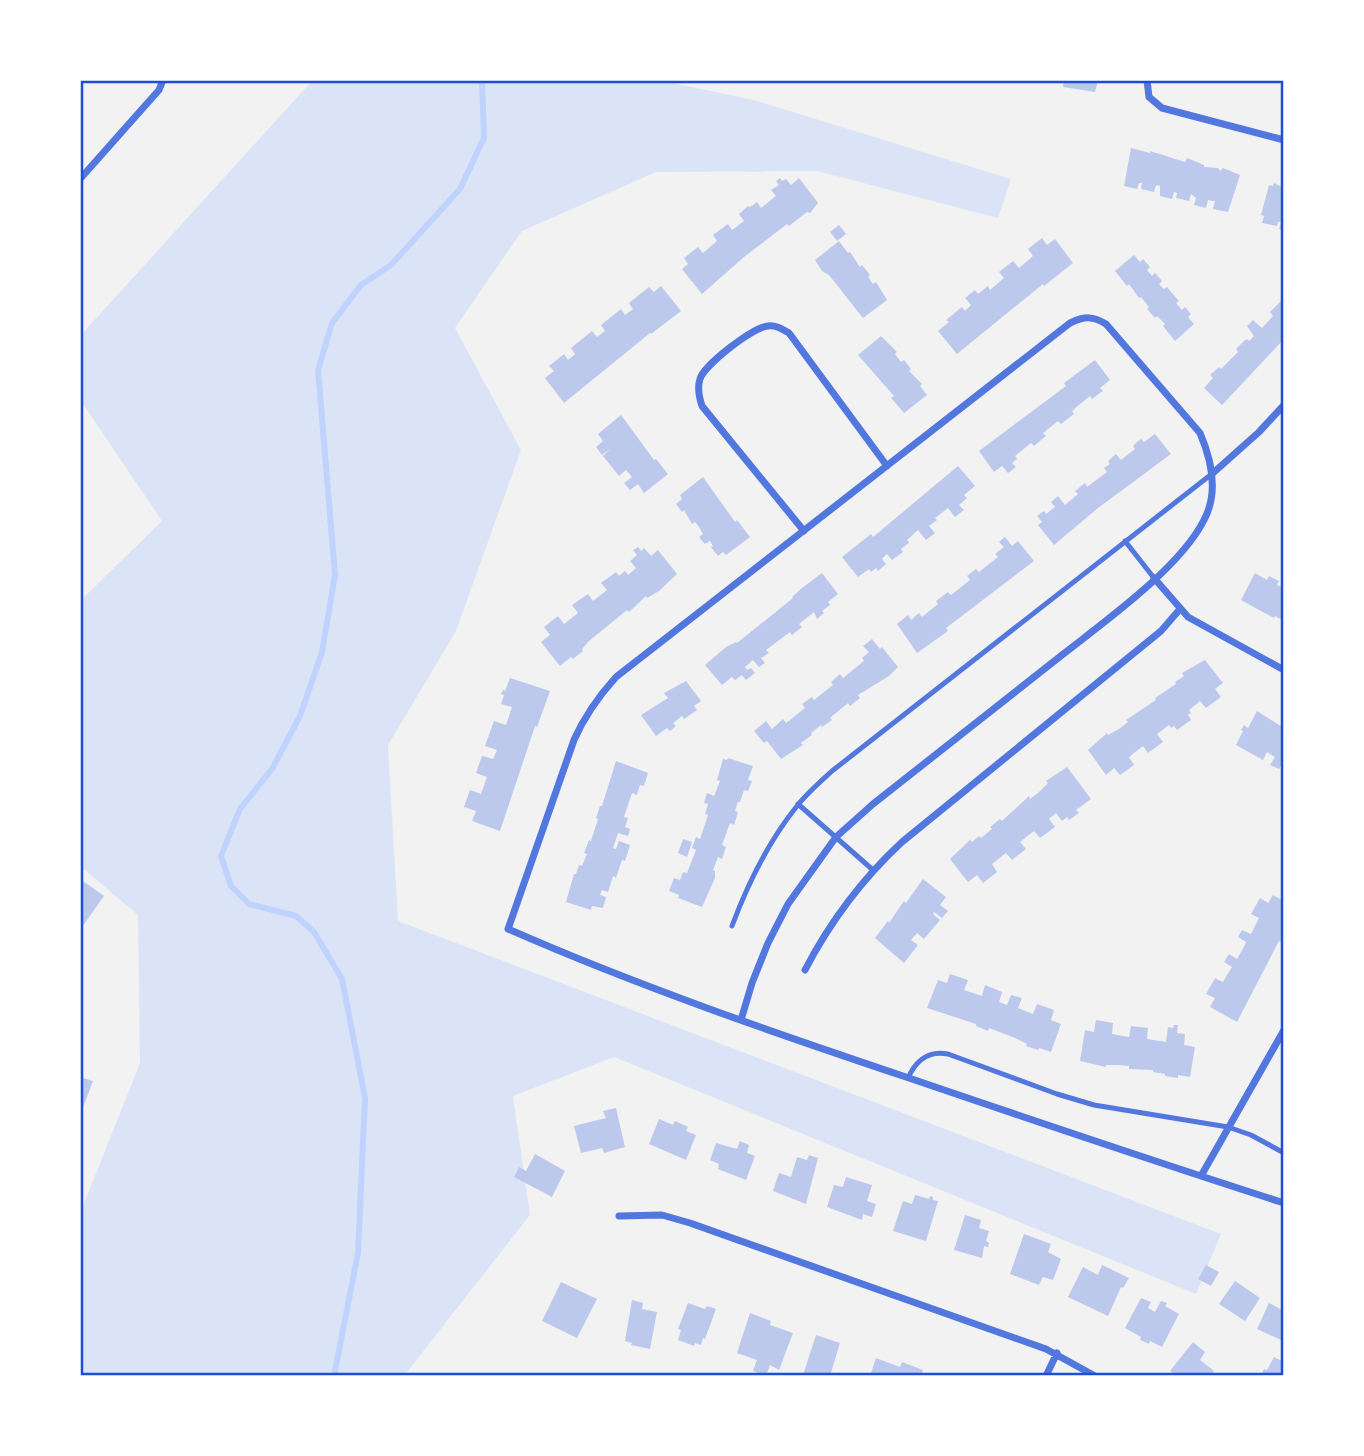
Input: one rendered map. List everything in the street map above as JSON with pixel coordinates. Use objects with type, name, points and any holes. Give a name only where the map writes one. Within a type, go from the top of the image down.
[{"type":"street","points":[[80,179],[159,90],[163,80]]},
{"type":"street","points":[[1147,80],[1149,97],[1162,108],[1283,140]]},
{"type":"street","points":[[741,1020],[752,984],[773,933],[789,904],[836,837],[873,804],[1125,606],[1195,536],[1206,518],[1212,494],[1213,473],[1209,453],[1200,433],[1107,324],[1095,317],[1082,317],[1070,323],[616,677],[585,715],[574,740],[508,929],[603,969],[741,1020],[1283,1203]]},
{"type":"street","points":[[804,531],[702,406],[698,394],[700,378],[707,367],[756,329],[779,327],[789,333],[887,466]]},
{"type":"street","points":[[1213,473],[1259,432],[1283,405]]},
{"type":"street","points":[[1154,578],[1180,609],[1202,627],[1283,670]]},
{"type":"street","points":[[805,970],[831,923],[873,870],[902,842],[1161,631],[1180,609]]},
{"type":"street","points":[[1201,1176],[1283,1030]]},
{"type":"street","points":[[619,1216],[662,1215],[690,1223],[1057,1353],[1095,1376]]},
{"type":"street","points":[[1046,1376],[1057,1353]]},
{"type":"lane","points":[[732,926],[743,895],[761,859],[797,804],[832,771],[1213,473]]},
{"type":"lane","points":[[1125,541],[1154,578]]},
{"type":"lane","points":[[797,804],[873,870]]},
{"type":"lane","points":[[908,1078],[912,1068],[923,1057],[937,1052],[948,1054],[1094,1105],[1228,1127],[1251,1135],[1283,1153]]},
{"type":"shaded area","points":[[312,81],[663,81],[754,100],[1011,179],[998,218],[817,171],[656,172],[522,231],[455,328],[521,450],[456,631],[388,745],[398,921],[1221,1234],[1196,1294],[614,1057],[513,1096],[530,1215],[407,1375],[81,1375],[81,1211],[140,1063],[138,915],[81,867],[81,600],[162,521],[81,401],[80,336]]},
{"type":"building","points":[[1064,80],[1098,80],[1095,92],[1063,87]]},
{"type":"building","points":[[1131,148],[1185,162],[1187,158],[1204,167],[1218,168],[1220,171],[1223,168],[1240,175],[1228,212],[1213,209],[1215,201],[1208,200],[1206,208],[1194,205],[1196,198],[1191,194],[1189,201],[1176,198],[1177,193],[1174,192],[1172,199],[1160,196],[1160,186],[1156,185],[1154,192],[1141,189],[1142,183],[1139,183],[1137,189],[1124,186]]},
{"type":"building","points":[[780,178],[782,181],[786,179],[791,185],[799,178],[818,203],[810,213],[807,212],[789,226],[787,224],[744,257],[702,294],[682,269],[688,264],[684,258],[698,247],[703,253],[717,241],[713,235],[728,224],[732,230],[744,221],[739,214],[748,206],[757,202],[761,208],[776,196],[771,190],[779,185],[776,181]]},
{"type":"building","points":[[1274,183],[1284,188],[1284,230],[1279,229],[1281,222],[1278,222],[1277,226],[1262,223],[1264,216],[1261,215],[1269,185],[1273,186]]},
{"type":"building","points":[[839,225],[846,234],[837,241],[830,232]]},
{"type":"building","points":[[1042,238],[1047,245],[1055,239],[1073,263],[957,354],[938,331],[949,322],[946,320],[962,307],[965,311],[971,305],[965,298],[975,290],[978,294],[988,286],[990,290],[1004,278],[999,272],[1013,261],[1019,268],[1033,256],[1028,249]]},
{"type":"building","points":[[839,241],[870,275],[868,277],[873,284],[876,282],[887,300],[863,318],[815,260]]},
{"type":"building","points":[[1134,255],[1140,262],[1143,259],[1150,267],[1147,270],[1152,276],[1155,273],[1162,281],[1159,284],[1164,289],[1167,287],[1179,301],[1176,303],[1182,310],[1185,307],[1191,314],[1188,317],[1194,324],[1175,341],[1163,326],[1165,324],[1157,316],[1155,318],[1141,297],[1139,298],[1129,284],[1127,286],[1115,271]]},
{"type":"building","points":[[661,286],[681,311],[564,403],[545,378],[554,371],[549,366],[564,354],[568,360],[575,354],[571,348],[592,331],[597,337],[605,331],[601,325],[621,309],[625,315],[633,309],[629,303],[649,287],[654,292]]},
{"type":"building","points":[[1281,301],[1284,304],[1284,339],[1222,405],[1204,388],[1213,378],[1210,375],[1219,367],[1221,369],[1238,352],[1236,349],[1244,341],[1249,341],[1254,336],[1247,326],[1253,320],[1262,328],[1273,316],[1270,312]]},
{"type":"building","points":[[881,336],[897,352],[895,354],[901,362],[904,360],[927,395],[904,413],[891,398],[894,396],[858,355]]},
{"type":"building","points":[[1095,360],[1110,380],[1100,388],[1103,391],[1092,399],[1090,396],[1072,411],[1074,414],[1061,424],[1058,421],[1043,433],[1046,436],[1034,446],[1031,443],[1015,456],[1017,459],[1012,463],[1016,467],[1008,473],[1002,466],[994,472],[979,451],[1066,386],[1064,383]]},
{"type":"building","points":[[621,415],[654,460],[656,459],[668,474],[644,493],[638,484],[630,490],[624,483],[632,477],[626,470],[619,476],[603,456],[610,449],[602,455],[596,447],[603,441],[598,434]]},
{"type":"building","points":[[1155,434],[1171,454],[1098,508],[1054,545],[1038,525],[1042,522],[1037,516],[1044,511],[1046,514],[1055,507],[1051,502],[1058,496],[1065,505],[1078,494],[1075,491],[1085,483],[1087,487],[1107,472],[1104,468],[1116,454],[1121,460],[1135,449],[1133,446],[1137,442],[1141,439],[1144,442]]},
{"type":"building","points":[[958,466],[975,486],[964,495],[967,498],[959,505],[964,510],[955,517],[948,508],[929,526],[935,533],[926,540],[918,530],[907,540],[909,543],[901,549],[903,552],[892,560],[887,554],[882,559],[886,564],[878,571],[876,568],[871,572],[869,569],[858,577],[842,557],[871,534],[873,537]]},
{"type":"building","points":[[703,477],[735,522],[737,520],[750,537],[726,555],[723,552],[718,556],[710,541],[705,544],[699,537],[703,534],[699,527],[695,522],[692,524],[684,510],[682,512],[676,504],[682,499],[680,495]]},
{"type":"building","points":[[1005,537],[1012,546],[1018,541],[1034,561],[917,653],[897,624],[908,615],[911,620],[919,613],[922,617],[938,604],[936,601],[948,592],[951,595],[970,580],[967,576],[976,569],[979,572],[998,557],[995,554],[1004,547],[999,542]]},
{"type":"building","points":[[638,547],[641,551],[644,548],[651,556],[658,550],[677,574],[659,591],[647,598],[646,596],[629,612],[627,610],[589,641],[583,651],[560,666],[541,642],[550,635],[544,627],[558,616],[564,624],[578,613],[572,605],[588,594],[593,601],[607,590],[601,583],[616,572],[619,576],[625,571],[628,575],[636,568],[630,561],[637,555],[633,550]]},
{"type":"building","points":[[822,573],[838,594],[828,602],[830,605],[822,611],[824,613],[817,619],[814,612],[799,624],[802,627],[792,635],[790,632],[766,650],[769,653],[761,658],[765,663],[759,667],[753,660],[745,667],[747,670],[751,668],[755,673],[746,680],[742,675],[735,680],[732,677],[722,685],[705,665],[726,647],[737,643]]},
{"type":"building","points":[[1255,573],[1267,580],[1269,576],[1279,581],[1277,585],[1284,588],[1284,621],[1241,600]]},
{"type":"building","points":[[872,639],[898,667],[889,676],[858,695],[860,698],[850,706],[848,703],[830,718],[832,720],[811,733],[812,735],[801,743],[803,745],[781,759],[767,741],[764,743],[754,731],[766,721],[772,729],[783,719],[786,723],[805,708],[802,704],[812,697],[814,700],[833,685],[831,682],[840,674],[843,678],[864,661],[862,658],[869,652],[863,646]]},
{"type":"building","points":[[1205,660],[1223,683],[1215,689],[1221,697],[1206,708],[1200,701],[1189,710],[1191,720],[1177,730],[1169,725],[1157,734],[1163,742],[1148,753],[1143,746],[1129,757],[1134,765],[1120,775],[1114,768],[1106,775],[1088,750],[1107,733],[1108,735],[1119,729],[1128,722],[1126,720],[1176,684],[1175,682],[1184,676],[1182,673]]},
{"type":"building","points":[[510,678],[550,691],[537,727],[535,726],[500,831],[472,821],[476,811],[464,807],[470,790],[481,794],[487,777],[476,773],[482,756],[493,759],[497,750],[485,746],[494,721],[506,725],[512,707],[501,704],[504,695],[501,694]]},
{"type":"building","points":[[686,681],[701,701],[694,706],[697,710],[673,723],[676,726],[670,731],[667,728],[656,736],[641,715],[668,698],[664,693]]},
{"type":"building","points":[[1257,711],[1284,728],[1284,761],[1279,769],[1270,765],[1275,757],[1267,752],[1263,760],[1236,745],[1244,725],[1248,728]]},
{"type":"building","points":[[728,758],[753,766],[748,780],[752,781],[748,791],[744,790],[738,802],[734,825],[730,823],[722,845],[726,847],[722,859],[718,857],[713,870],[715,878],[702,907],[678,898],[679,895],[669,891],[674,878],[680,880],[683,872],[687,873],[696,850],[692,848],[696,837],[700,839],[708,815],[705,814],[708,804],[704,803],[707,793],[714,796],[720,781],[717,780],[723,759]]},
{"type":"building","points":[[616,761],[648,773],[644,786],[640,785],[637,795],[632,793],[624,817],[628,818],[625,827],[630,829],[628,836],[618,833],[613,848],[616,849],[619,841],[630,845],[625,861],[622,860],[616,878],[613,876],[608,892],[602,890],[600,895],[606,897],[603,908],[592,906],[591,910],[566,902],[574,874],[579,865],[582,866],[587,854],[584,853],[589,840],[591,841]]},
{"type":"building","points":[[1067,767],[1091,799],[1076,810],[1079,813],[1062,821],[1056,813],[1049,819],[1055,827],[1040,838],[1034,831],[1020,842],[1026,849],[1012,860],[1006,853],[992,864],[997,872],[983,883],[977,875],[968,882],[950,859],[970,840],[972,842],[979,836],[981,838],[992,829],[990,827],[1000,819],[1002,821],[1029,796],[1030,799],[1038,793],[1048,783],[1046,781]]},
{"type":"building","points":[[683,839],[692,842],[687,857],[678,853]]},
{"type":"building","points":[[80,879],[104,896],[80,930]]},
{"type":"building","points":[[923,879],[946,897],[940,905],[948,911],[942,918],[934,912],[940,920],[924,939],[917,933],[911,940],[918,945],[904,963],[875,938]]},
{"type":"building","points":[[1273,895],[1284,901],[1284,937],[1279,941],[1237,1022],[1210,1007],[1215,998],[1206,994],[1215,978],[1223,982],[1232,967],[1224,962],[1229,954],[1237,959],[1245,945],[1246,942],[1238,937],[1242,930],[1251,934],[1259,918],[1251,914],[1260,898],[1268,903]]},
{"type":"building","points":[[950,974],[968,980],[964,990],[982,996],[985,985],[1002,992],[999,1002],[1007,1005],[1011,995],[1022,998],[1018,1008],[1033,1014],[1037,1004],[1054,1010],[1051,1020],[1061,1024],[1051,1052],[1026,1046],[1027,1044],[1015,1038],[989,1028],[988,1031],[976,1024],[927,1008],[938,980],[947,983]]},
{"type":"building","points":[[1096,1020],[1113,1023],[1112,1034],[1129,1037],[1131,1026],[1148,1028],[1147,1039],[1166,1042],[1168,1027],[1178,1025],[1177,1033],[1185,1034],[1184,1045],[1195,1047],[1190,1077],[1178,1075],[1178,1078],[1153,1070],[1129,1069],[1129,1066],[1118,1065],[1106,1067],[1080,1061],[1085,1030],[1094,1032]]},
{"type":"building","points":[[80,1077],[93,1081],[81,1113],[80,1113]]},
{"type":"building","points":[[616,1108],[625,1147],[604,1153],[602,1148],[581,1153],[574,1126],[606,1118],[603,1111]]},
{"type":"building","points":[[659,1119],[673,1125],[675,1121],[688,1127],[686,1131],[696,1135],[686,1160],[649,1144]]},
{"type":"building","points":[[740,1141],[749,1145],[747,1153],[755,1156],[746,1180],[718,1169],[719,1164],[710,1160],[716,1143],[737,1149]]},
{"type":"building","points":[[535,1154],[565,1171],[552,1197],[514,1177],[519,1167],[526,1171]]},
{"type":"building","points":[[809,1155],[818,1158],[806,1204],[773,1191],[779,1173],[791,1177],[797,1157],[807,1160]]},
{"type":"building","points":[[846,1177],[872,1185],[867,1201],[876,1204],[872,1217],[863,1214],[862,1220],[827,1207],[834,1185],[843,1187]]},
{"type":"building","points":[[915,1195],[929,1199],[930,1196],[938,1201],[926,1241],[893,1231],[903,1201],[912,1204]]},
{"type":"building","points":[[965,1215],[981,1220],[979,1228],[989,1231],[986,1241],[989,1243],[988,1247],[984,1246],[982,1258],[954,1250]]},
{"type":"building","points":[[1024,1234],[1051,1244],[1048,1252],[1061,1259],[1053,1280],[1043,1277],[1039,1285],[1010,1274]]},
{"type":"building","points":[[1102,1265],[1129,1278],[1123,1288],[1121,1287],[1108,1316],[1068,1297],[1083,1267],[1098,1275]]},
{"type":"building","points":[[1206,1265],[1219,1272],[1211,1286],[1198,1279]]},
{"type":"building","points":[[1235,1281],[1260,1298],[1245,1321],[1219,1304]]},
{"type":"building","points":[[561,1282],[597,1299],[577,1338],[542,1321]]},
{"type":"building","points":[[1141,1298],[1151,1302],[1148,1308],[1155,1312],[1161,1301],[1179,1314],[1162,1347],[1140,1340],[1141,1337],[1125,1328]]},
{"type":"building","points":[[632,1300],[643,1303],[642,1309],[657,1312],[650,1349],[625,1341]]},
{"type":"building","points":[[688,1303],[705,1309],[707,1306],[716,1309],[701,1345],[695,1343],[694,1346],[678,1340],[681,1330],[678,1329]]},
{"type":"building","points":[[1269,1303],[1284,1311],[1284,1334],[1281,1340],[1257,1329]]},
{"type":"building","points":[[750,1313],[771,1321],[770,1325],[793,1333],[779,1370],[770,1365],[766,1376],[753,1371],[757,1360],[737,1353]]},
{"type":"building","points":[[816,1335],[840,1343],[830,1376],[803,1375]]},
{"type":"building","points":[[1193,1342],[1205,1352],[1200,1360],[1214,1371],[1211,1376],[1171,1376],[1173,1373],[1170,1371]]},
{"type":"building","points":[[1274,1357],[1284,1362],[1284,1376],[1261,1376],[1264,1369],[1267,1370]]},
{"type":"building","points":[[876,1358],[900,1367],[902,1362],[923,1370],[921,1376],[870,1376]]},
{"type":"waterway","points":[[334,1376],[358,1253],[365,1098],[342,979],[314,932],[296,916],[249,904],[231,886],[221,856],[240,809],[272,769],[300,716],[322,652],[335,575],[318,370],[332,323],[361,285],[391,265],[460,189],[484,138],[482,80]]}]
